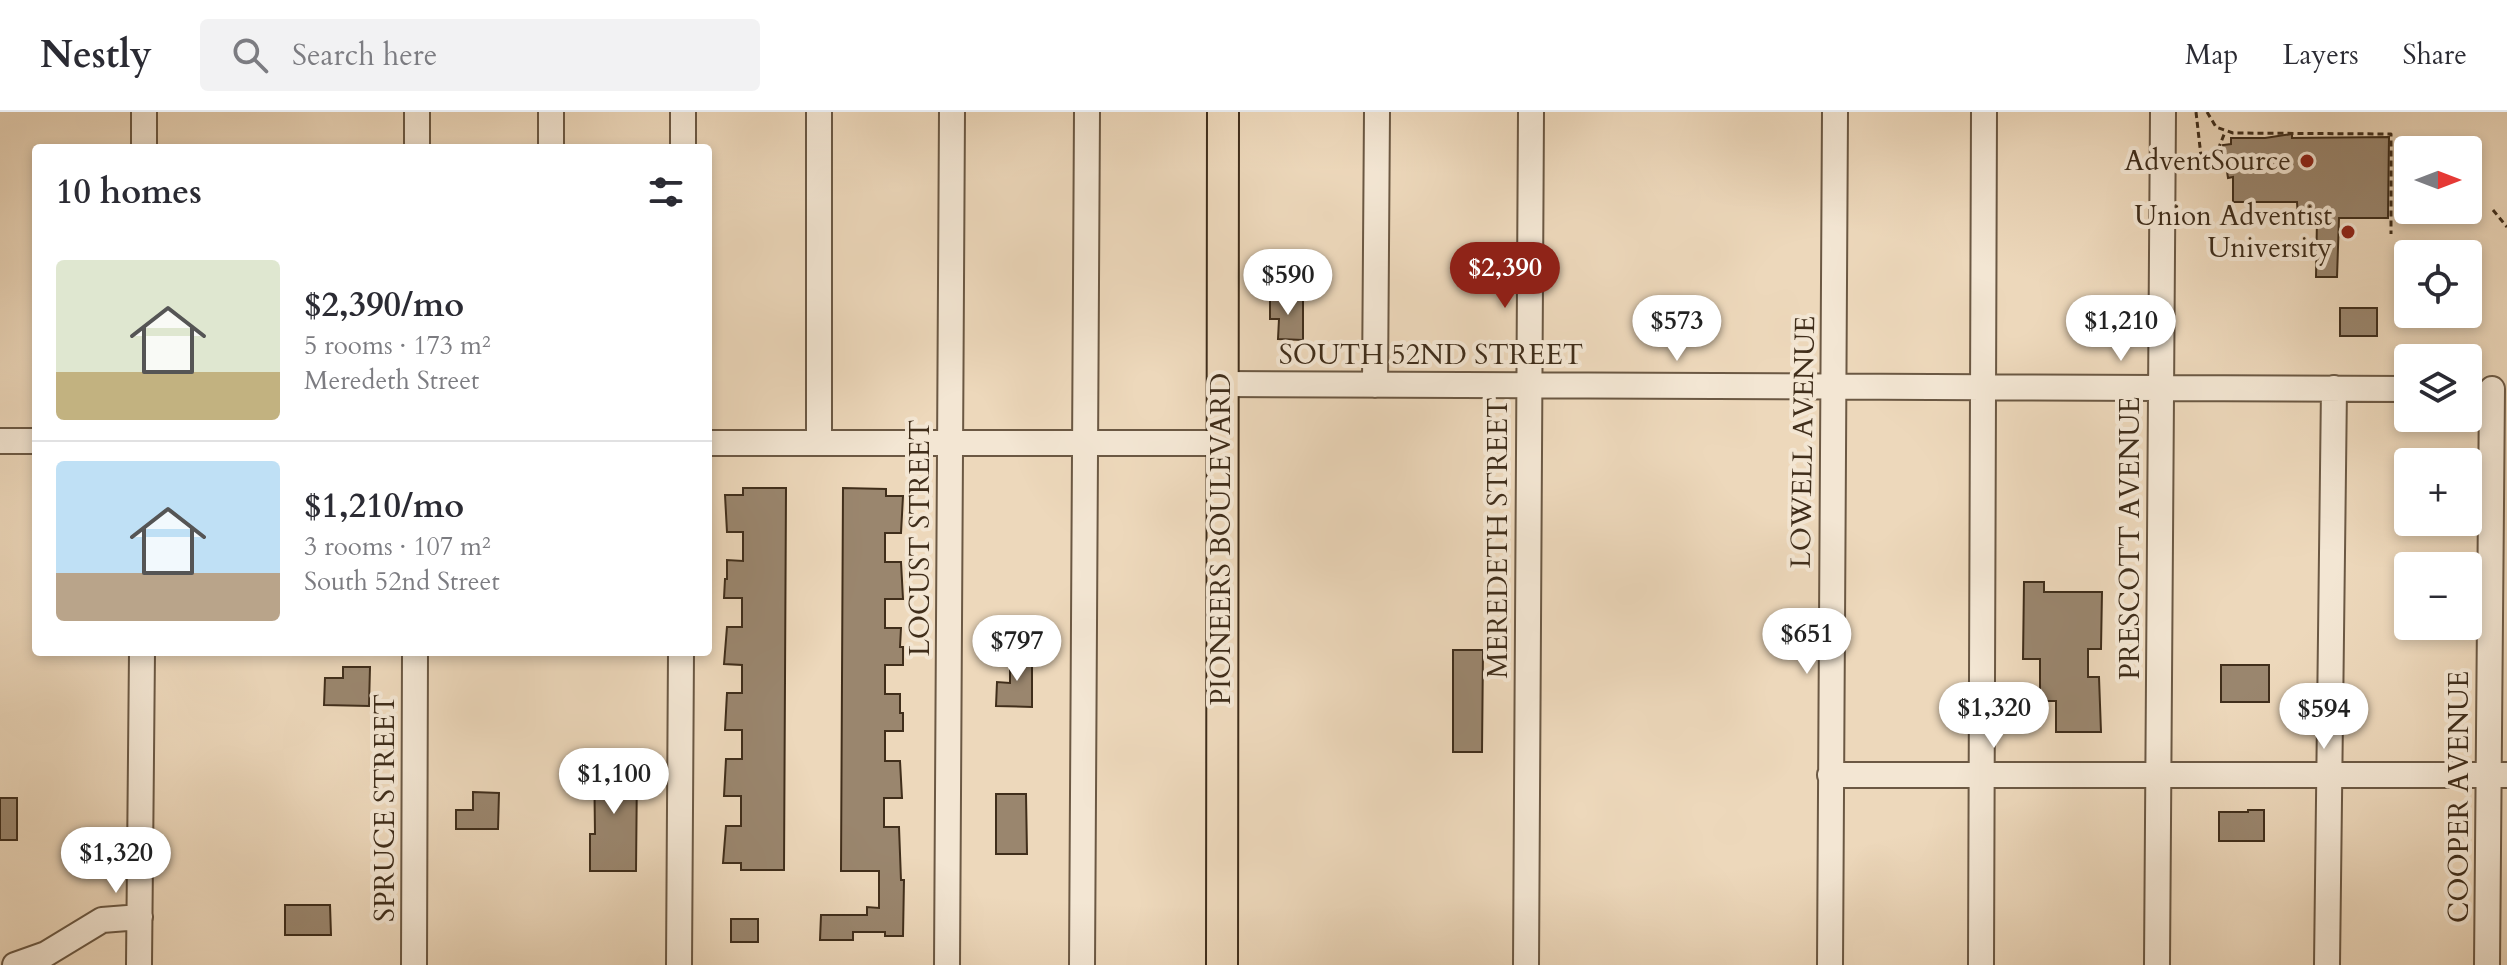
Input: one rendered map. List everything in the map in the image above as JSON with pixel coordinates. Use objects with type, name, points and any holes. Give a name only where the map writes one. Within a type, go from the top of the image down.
[{"type":"main road","name":"PIONEERS BOULEVARD","points":[[1222,965],[1223,112]]},
{"type":"street","points":[[144,112],[144,144]]},
{"type":"street","points":[[417,112],[417,144]]},
{"type":"street","points":[[551,112],[551,144]]},
{"type":"street","points":[[683,112],[683,144]]},
{"type":"street","points":[[819,112],[819,443]]},
{"type":"street","name":"LOCUST STREET","points":[[947,965],[952,112]]},
{"type":"street","points":[[1082,965],[1087,112]]},
{"type":"street","points":[[1375,385],[1377,112]]},
{"type":"street","name":"MEREDETH STREET","points":[[1526,965],[1531,112]]},
{"type":"street","name":"LOWELL AVENUE","points":[[1830,965],[1835,112]]},
{"type":"street","points":[[1981,965],[1984,112]]},
{"type":"street","name":"PRESCOTT AVENUE","points":[[2157,965],[2163,112]]},
{"type":"street","name":"SOUTH 52ND STREET","points":[[1221,384],[2394,389]]},
{"type":"street","points":[[2327,965],[2334,388]]},
{"type":"street","name":"COOPER AVENUE","points":[[2487,965],[2498,775],[2489,389]]},
{"type":"street","points":[[0,441],[32,441]]},
{"type":"street","points":[[712,443],[1221,443]]},
{"type":"street","points":[[139,965],[142,656]]},
{"type":"street","name":"SPRUCE STREET","points":[[414,965],[415,656]]},
{"type":"street","points":[[679,965],[681,656]]},
{"type":"street","points":[[1830,775],[2498,775]]},
{"type":"street","points":[[15,965],[46,954],[102,920],[140,917]]},
{"type":"path","points":[[2196,112],[2202,165],[2212,165],[2225,132]]},
{"type":"path","points":[[2207,112],[2216,127],[2225,132],[2391,134],[2391,234]]},
{"type":"path","points":[[2493,210],[2507,227]]},
{"type":"building","name":"AdventSource","points":[[2292,134],[2292,138],[2389,137],[2388,218],[2339,218],[2337,277],[2316,277],[2317,218],[2298,218],[2297,202],[2233,202],[2233,177],[2228,178],[2223,145],[2231,144],[2231,138]]},
{"type":"building","points":[[1270,298],[1303,298],[1303,340],[1278,339],[1279,319],[1270,319]]},
{"type":"building","points":[[2340,308],[2377,308],[2377,336],[2340,336]]},
{"type":"building","points":[[743,488],[786,488],[784,870],[741,870],[741,863],[723,863],[726,826],[741,826],[741,796],[724,796],[726,759],[742,759],[742,730],[725,730],[727,693],[742,693],[742,665],[724,664],[727,627],[742,627],[742,598],[724,598],[727,560],[743,561],[743,532],[727,532],[725,495],[743,495]]},
{"type":"building","points":[[843,488],[886,489],[886,496],[903,496],[901,533],[885,533],[885,562],[901,562],[903,599],[885,599],[885,628],[901,628],[903,665],[885,665],[885,694],[900,694],[903,731],[885,731],[885,761],[900,761],[902,798],[884,798],[884,827],[899,827],[901,880],[904,880],[903,936],[885,936],[885,932],[853,932],[853,940],[820,940],[821,915],[867,915],[867,907],[879,908],[879,871],[841,871]]},
{"type":"building","points":[[2024,582],[2044,582],[2044,592],[2102,592],[2101,649],[2088,649],[2088,677],[2099,677],[2101,732],[2056,732],[2056,701],[2040,701],[2040,659],[2023,659]]},
{"type":"building","points":[[1453,650],[1483,650],[1482,752],[1453,752]]},
{"type":"building","points":[[1010,654],[1032,654],[1032,707],[996,706],[997,682],[1010,683]]},
{"type":"building","points":[[2221,665],[2269,665],[2269,702],[2221,702]]},
{"type":"building","points":[[343,667],[370,667],[369,706],[324,705],[325,678],[343,678]]},
{"type":"building","points":[[594,752],[620,752],[620,769],[637,769],[636,871],[590,871],[590,834],[595,834]]},
{"type":"building","points":[[473,792],[499,793],[498,829],[456,829],[456,810],[473,810]]},
{"type":"building","points":[[996,794],[1026,794],[1027,854],[996,854]]},
{"type":"building","points":[[0,798],[17,798],[17,840],[0,840]]},
{"type":"building","points":[[2264,810],[2264,841],[2219,841],[2219,812]]},
{"type":"building","points":[[285,905],[330,905],[331,935],[285,935]]},
{"type":"building","points":[[731,919],[758,919],[758,942],[731,942]]},
{"type":"place","name":"AdventSource","points":[[2307,161]]},
{"type":"place","name":"Union Adventist University","points":[[2348,232]]}]
